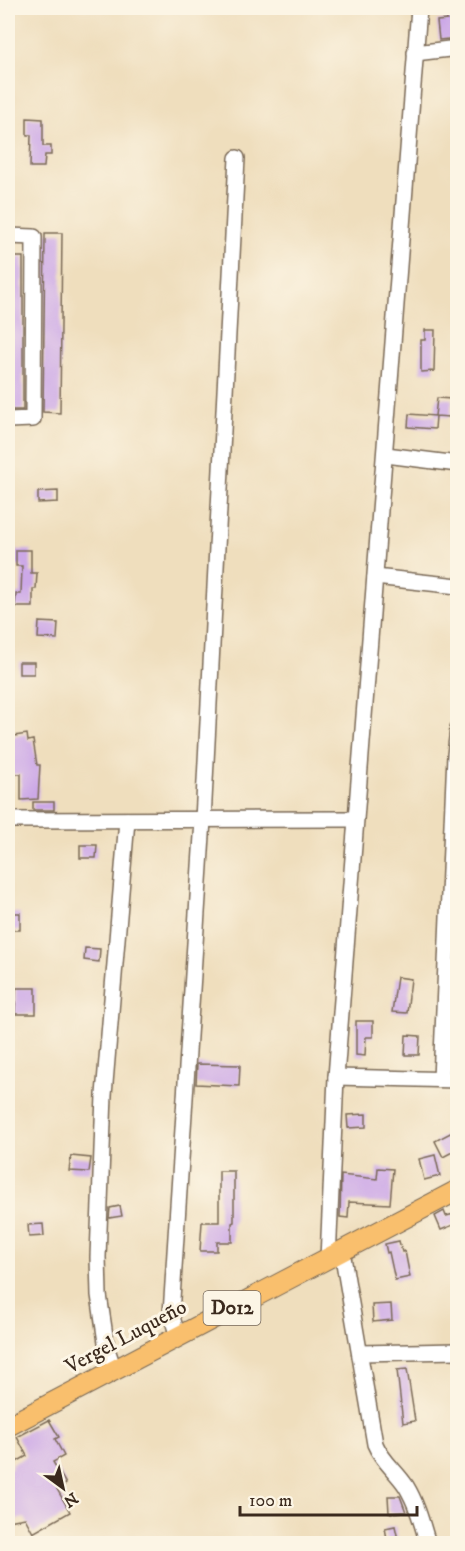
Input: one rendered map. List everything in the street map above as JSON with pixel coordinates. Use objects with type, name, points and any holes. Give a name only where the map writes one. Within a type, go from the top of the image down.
[{"type":"main road","name":"Vergel Luqueño","points":[[8,1426],[458,1190]]},
{"type":"street","points":[[419,8],[336,1077],[335,1255],[360,1353],[375,1444],[381,1456],[406,1486],[417,1506],[428,1544]]},
{"type":"street","points":[[415,53],[458,48]]},
{"type":"street","points":[[178,1337],[171,1314],[203,820],[237,158]]},
{"type":"street","points":[[8,236],[34,237],[33,419],[8,420]]},
{"type":"street","points":[[386,456],[458,464]]},
{"type":"street","points":[[375,577],[458,586]]},
{"type":"street","points":[[441,1079],[452,964],[458,729]]},
{"type":"street","points":[[8,820],[356,819]]},
{"type":"street","points":[[114,1370],[107,1349],[99,1295],[98,1257],[104,1095],[127,820]]},
{"type":"street","points":[[336,1077],[458,1080]]},
{"type":"street","points":[[360,1353],[458,1351]]},
{"type":"building","points":[[447,8],[458,8],[458,38],[439,40],[437,21],[447,20]]},
{"type":"building","points":[[27,118],[43,119],[43,146],[51,146],[51,155],[45,155],[44,167],[30,167],[31,135],[27,135]]},
{"type":"building","points":[[45,233],[62,233],[60,413],[43,412]]},
{"type":"building","points":[[8,257],[23,257],[23,410],[8,410]]},
{"type":"building","points":[[425,330],[435,330],[434,371],[421,372],[421,340],[425,340]]},
{"type":"building","points":[[437,398],[452,399],[450,417],[436,416],[435,429],[408,427],[409,414],[435,416]]},
{"type":"building","points":[[58,491],[58,502],[38,503],[38,492]]},
{"type":"building","points":[[16,550],[31,550],[31,573],[37,573],[36,589],[33,589],[33,607],[15,607],[16,594],[21,594],[22,566],[16,566]]},
{"type":"building","points":[[39,622],[58,623],[57,639],[38,638]]},
{"type":"building","points":[[19,662],[34,662],[34,674],[19,674]]},
{"type":"building","points":[[27,734],[28,741],[33,740],[37,765],[40,765],[38,799],[21,800],[21,774],[11,774],[8,737]]},
{"type":"building","points":[[33,802],[54,802],[54,810],[33,810]]},
{"type":"building","points":[[80,845],[97,845],[96,858],[80,858]]},
{"type":"building","points":[[8,913],[20,913],[20,930],[8,930]]},
{"type":"building","points":[[85,948],[100,949],[99,962],[84,960]]},
{"type":"building","points":[[397,977],[411,979],[407,1013],[392,1012]]},
{"type":"building","points":[[16,988],[36,988],[36,1014],[15,1014]]},
{"type":"building","points":[[356,1021],[373,1021],[373,1037],[366,1037],[365,1056],[356,1055]]},
{"type":"building","points":[[406,1035],[420,1036],[419,1055],[405,1055]]},
{"type":"building","points":[[197,1064],[240,1065],[239,1086],[196,1084]]},
{"type":"building","points":[[366,1114],[366,1127],[348,1128],[347,1115]]},
{"type":"building","points":[[458,1129],[458,1149],[443,1157],[435,1141]]},
{"type":"building","points":[[435,1155],[440,1176],[424,1180],[419,1159]]},
{"type":"building","points":[[71,1156],[91,1158],[89,1172],[69,1171]]},
{"type":"building","points":[[378,1168],[393,1169],[390,1204],[349,1202],[348,1218],[340,1217],[341,1175],[377,1179]]},
{"type":"building","points":[[219,1171],[234,1171],[232,1242],[217,1242],[217,1251],[200,1251],[202,1222],[219,1222]]},
{"type":"building","points":[[120,1206],[122,1216],[109,1218],[110,1208]]},
{"type":"building","points":[[444,1211],[446,1216],[458,1213],[458,1223],[441,1230],[435,1216]]},
{"type":"building","points":[[43,1224],[44,1236],[29,1237],[28,1225]]},
{"type":"building","points":[[399,1241],[402,1252],[405,1251],[410,1277],[395,1280],[385,1244]]},
{"type":"building","points":[[391,1304],[392,1320],[373,1322],[372,1305]]},
{"type":"building","points":[[407,1369],[415,1421],[403,1423],[397,1370]]},
{"type":"building","points":[[49,1420],[59,1437],[55,1439],[64,1456],[53,1462],[66,1484],[57,1489],[70,1512],[33,1533],[25,1518],[8,1521],[8,1470],[12,1467],[11,1465],[27,1456],[17,1437]]},
{"type":"building","points":[[388,1496],[400,1496],[406,1512],[389,1513]]},
{"type":"building","points":[[395,1526],[399,1544],[388,1544],[385,1528]]}]
